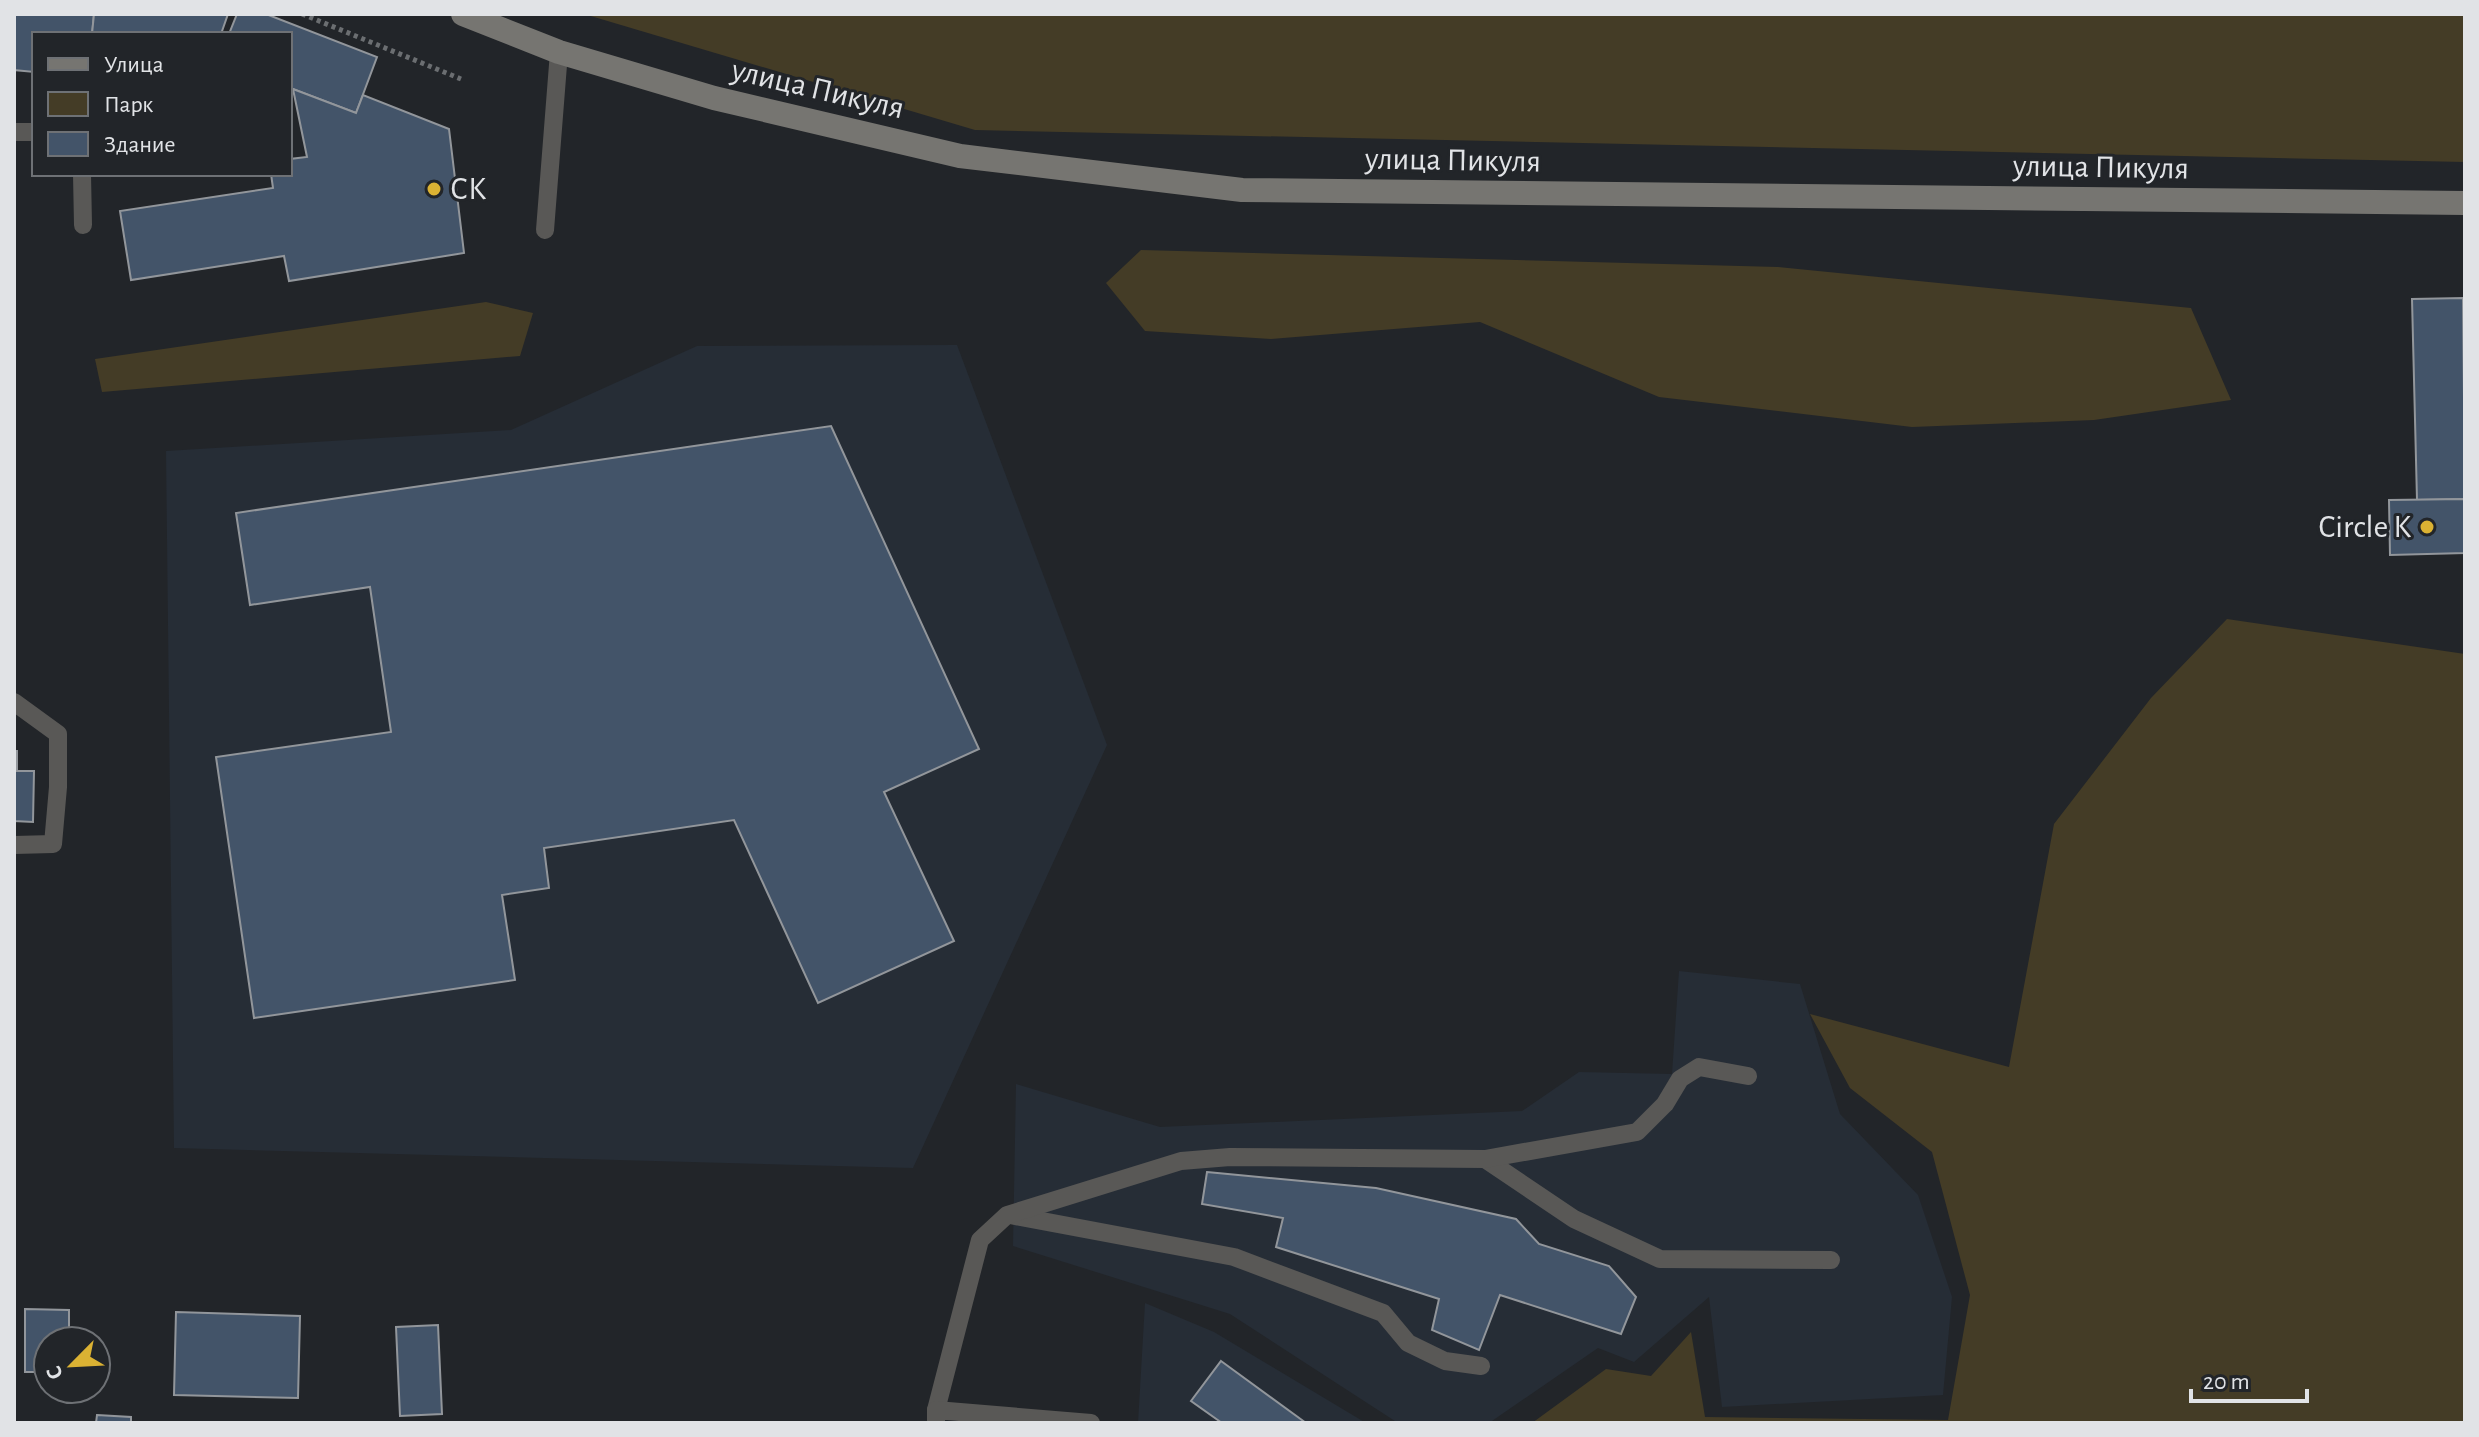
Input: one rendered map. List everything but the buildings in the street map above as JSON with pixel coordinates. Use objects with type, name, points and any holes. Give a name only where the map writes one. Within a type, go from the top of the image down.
[{"type":"main road","name":"улица Пикуля","points":[[463,14],[559,52],[714,98],[960,156],[1242,190],[2465,203]]},
{"type":"lane","points":[[545,230],[559,52]]},
{"type":"lane","points":[[82,176],[83,225]]},
{"type":"lane","points":[[14,702],[58,734],[53,844],[14,845]]},
{"type":"lane","points":[[1091,1423],[936,1417],[980,1240],[1007,1215],[1181,1161],[1230,1157],[1485,1159],[1637,1132],[1665,1104],[1680,1079],[1699,1067],[1748,1076]]},
{"type":"lane","points":[[1485,1159],[1574,1219],[1660,1259],[1831,1260]]},
{"type":"lane","points":[[1007,1215],[1234,1257],[1383,1313],[1408,1343],[1445,1361],[1481,1366]]},
{"type":"path","points":[[302,14],[461,79]]},
{"type":"shaded area","points":[[957,345],[1107,745],[913,1168],[174,1148],[166,451],[511,430],[697,346]]},
{"type":"shaded area","points":[[1679,971],[1800,984],[1840,1114],[1918,1195],[1952,1297],[1943,1395],[1722,1407],[1709,1297],[1634,1362],[1598,1348],[1489,1423],[1398,1423],[1230,1314],[1013,1246],[1016,1084],[1160,1127],[1522,1111],[1579,1072],[1672,1074]]},
{"type":"shaded area","points":[[1145,1303],[1214,1332],[1366,1423],[1138,1423]]},
{"type":"green space","points":[[584,14],[2465,14],[2465,162],[975,130]]},
{"type":"green space","points":[[1141,250],[1778,267],[2191,308],[2231,400],[2094,420],[1912,427],[1659,397],[1480,322],[1271,339],[1145,331],[1106,283]]},
{"type":"green space","points":[[486,302],[533,313],[520,356],[102,392],[95,359]]},
{"type":"green space","points":[[2227,619],[2465,654],[2465,1423],[1532,1423],[1606,1369],[1651,1376],[1691,1332],[1705,1417],[1948,1420],[1970,1295],[1932,1152],[1850,1088],[1810,1014],[2009,1067],[2054,824],[2151,698]]},
{"type":"place","name":"СК","points":[[434,189]]},
{"type":"place","name":"Circle K","points":[[2427,527]]}]
